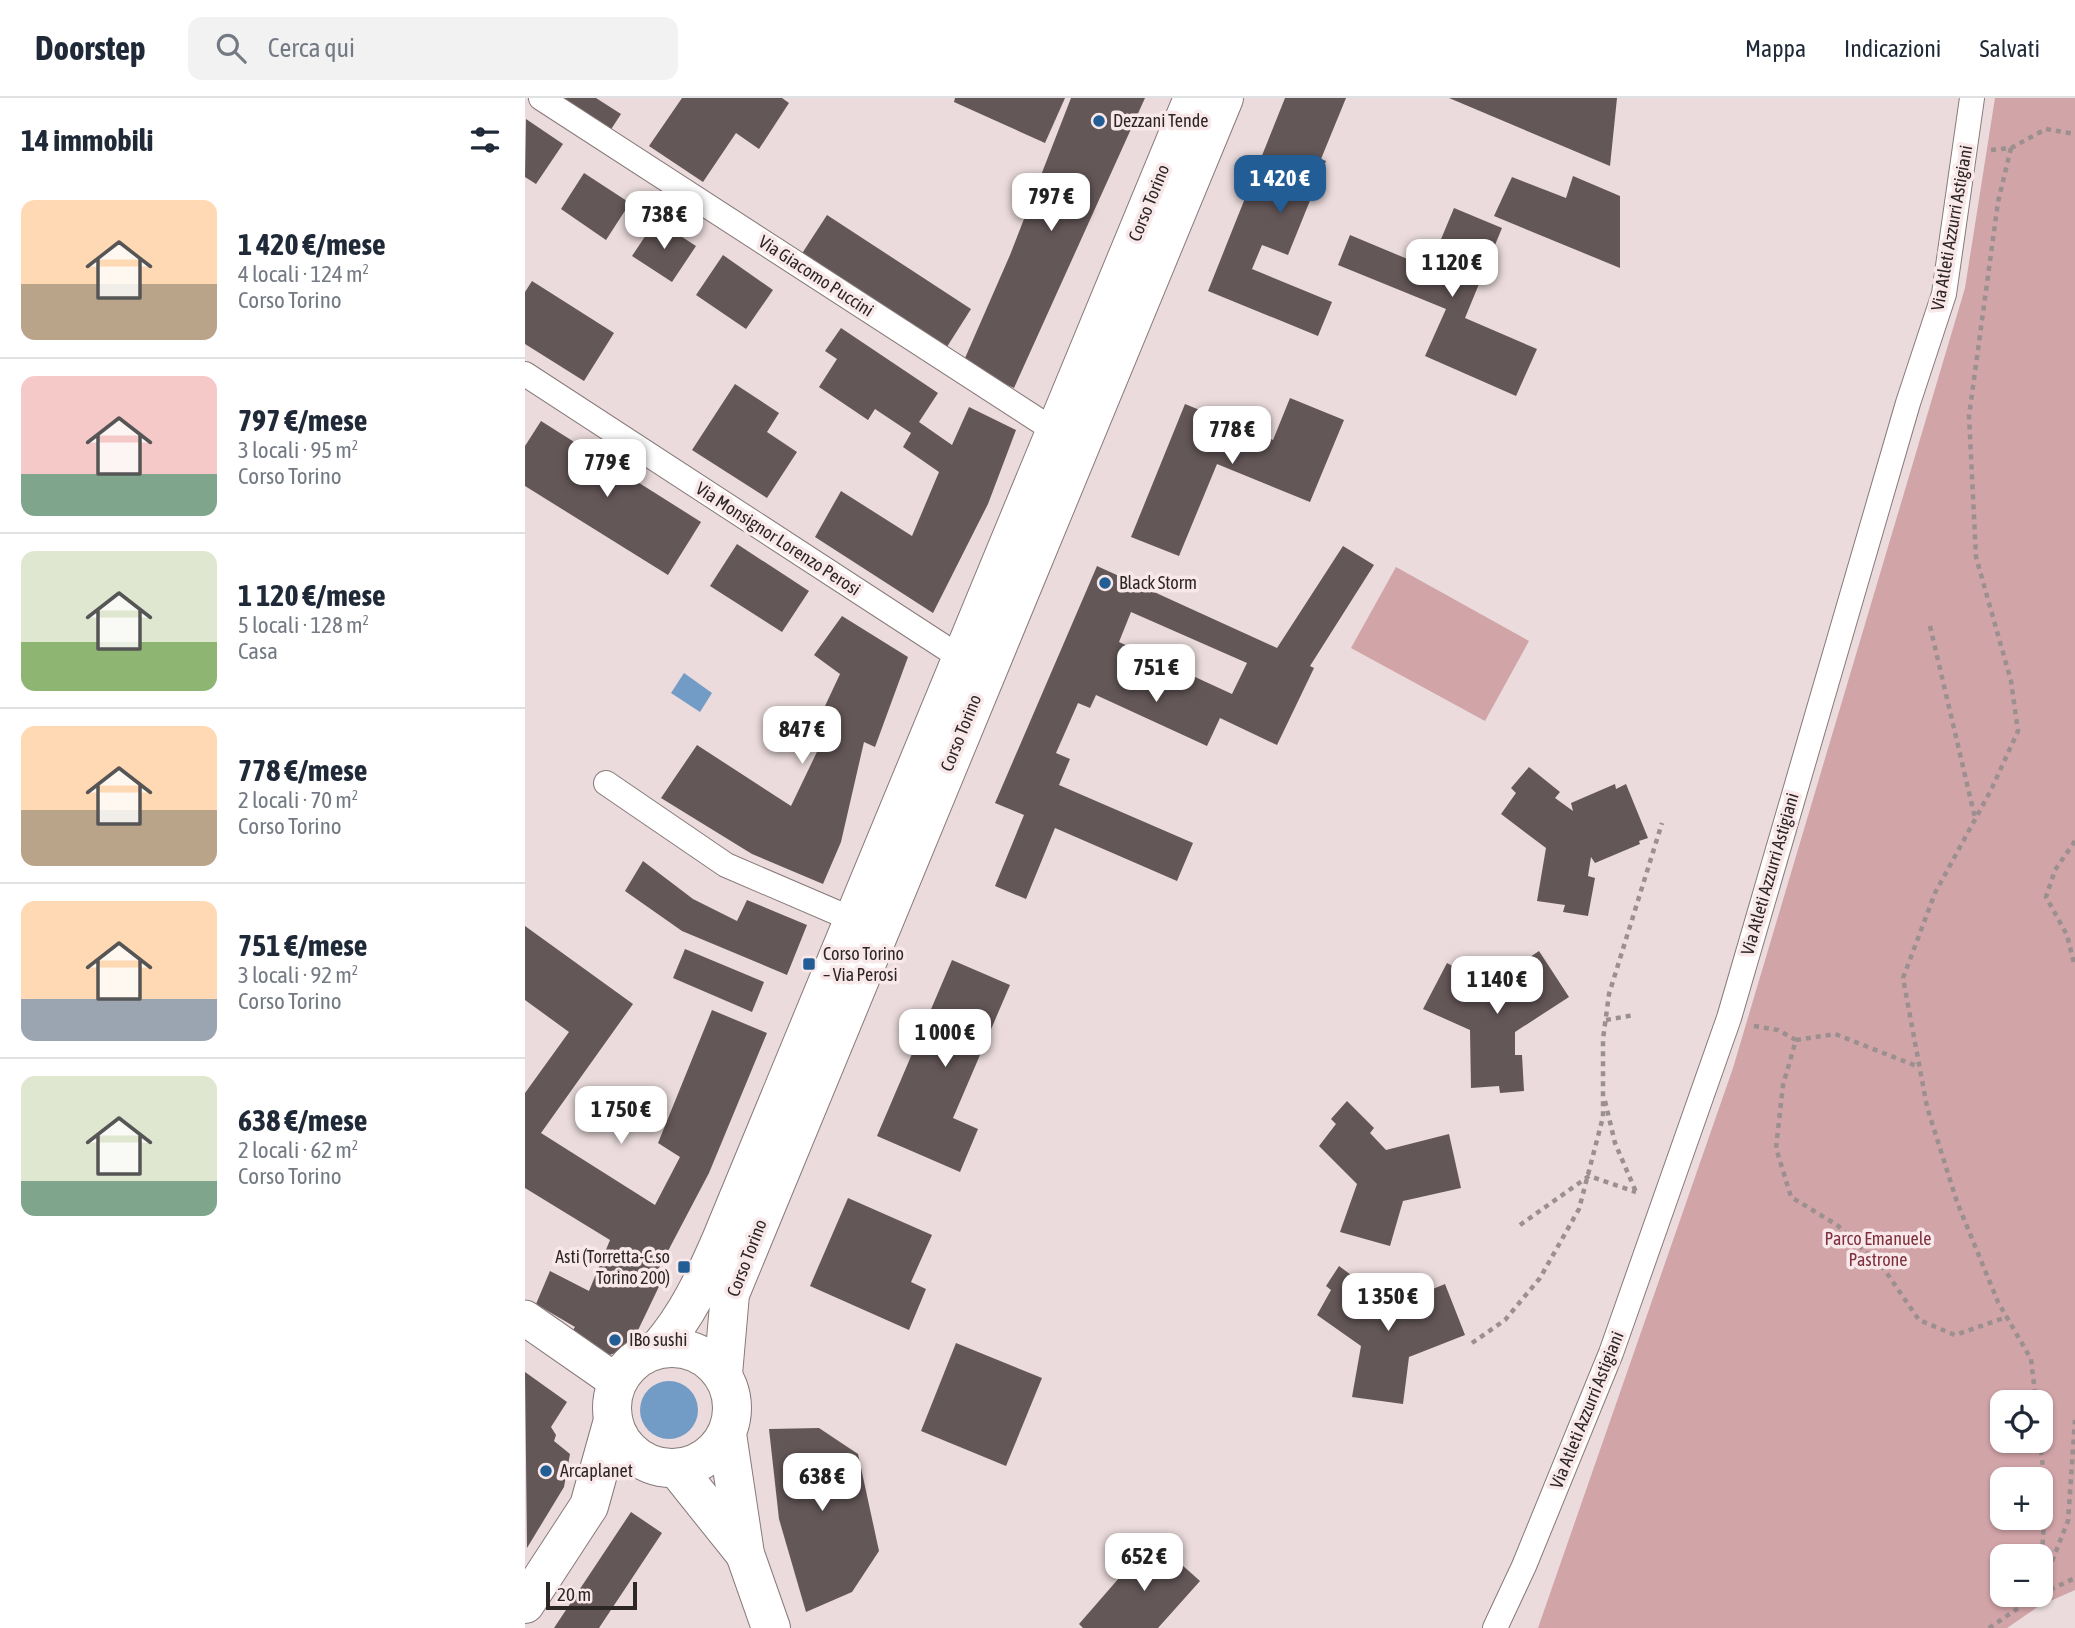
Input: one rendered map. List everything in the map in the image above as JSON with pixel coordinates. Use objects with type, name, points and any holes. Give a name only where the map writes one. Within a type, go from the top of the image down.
[{"type":"main road","name":"Corso Torino","points":[[659,1348],[675,1330],[701,1287],[1193,98]]},
{"type":"main road","name":"Corso Torino","points":[[723,1374],[730,1294],[1224,98]]},
{"type":"main road","points":[[589,1506],[625,1483],[662,1466],[707,1458],[727,1434],[733,1415],[732,1395],[723,1374],[712,1361],[694,1351],[677,1347],[659,1348],[642,1355],[628,1366],[617,1382],[612,1401],[613,1420],[619,1438],[631,1452],[662,1466],[745,1554]]},
{"type":"main road","points":[[525,1604],[589,1506],[613,1420]]},
{"type":"main road","points":[[727,1434],[745,1554],[771,1628]]},
{"type":"street","name":"Via Giacomo Puccini","points":[[541,98],[1055,430]]},
{"type":"street","name":"Via Atleti Azzurri Astigiani","points":[[1495,1628],[1534,1543],[1611,1353],[1729,1017],[1908,403],[1944,294],[1967,149],[1972,98]]},
{"type":"street","name":"Via Monsignor Lorenzo Perosi","points":[[525,374],[961,658]]},
{"type":"street","points":[[606,783],[726,865],[854,920]]},
{"type":"street","points":[[525,1318],[617,1382]]},
{"type":"path","points":[[1967,149],[2011,148],[2046,129],[2075,134]]},
{"type":"path","points":[[2011,148],[1998,202],[1969,416],[1976,556],[2011,681],[2018,731],[1935,893],[1903,978],[1927,1107],[1957,1202],[1998,1303],[2031,1359],[2035,1390]]},
{"type":"path","points":[[1930,626],[1975,819]]},
{"type":"path","points":[[1472,1343],[1505,1320],[1540,1278],[1579,1209],[1603,1117],[1603,1039],[1609,994],[1662,823]]},
{"type":"path","points":[[2075,841],[2055,870],[2046,897],[2067,935],[2073,950],[2075,967]]},
{"type":"path","points":[[1606,1020],[1634,1015]]},
{"type":"path","points":[[1746,1025],[1778,1030],[1795,1040],[1835,1034],[1919,1068]]},
{"type":"path","points":[[1795,1040],[1783,1085],[1776,1148],[1791,1197],[1837,1224],[1884,1269],[1919,1320],[1955,1335],[2007,1317]]},
{"type":"path","points":[[1589,1175],[1638,1192],[1615,1143],[1604,1093]]},
{"type":"path","points":[[1520,1225],[1589,1175]]},
{"type":"path","points":[[2053,1558],[2068,1521],[2075,1420]]},
{"type":"path","points":[[2041,1453],[2046,1497],[2043,1544]]},
{"type":"path","points":[[2053,1587],[2075,1578]]},
{"type":"path","points":[[1989,1628],[2019,1607]]},
{"type":"green space","name":"Parco Emanuele Pastrone","points":[[1995,98],[2075,98],[2075,1590],[2053,1600],[2053,1544],[1990,1544],[1990,1607],[2038,1607],[2007,1628],[1538,1628],[1733,1068],[1965,288]]},
{"type":"green space","points":[[1396,567],[1529,641],[1485,721],[1351,648]]},
{"type":"water","points":[[684,673],[712,693],[700,712],[671,693]]},
{"type":"water","points":[[669,1381],[680,1383],[693,1394],[698,1410],[696,1421],[685,1434],[669,1439],[658,1437],[645,1426],[640,1410],[642,1399],[653,1386]]},
{"type":"building","points":[[563,98],[596,98],[621,114],[610,131]]},
{"type":"building","points":[[682,98],[782,98],[789,103],[759,149],[736,133],[703,182],[649,146]]},
{"type":"building","points":[[955,98],[1065,98],[1045,143],[954,102]]},
{"type":"building","points":[[1071,98],[1145,98],[1014,388],[962,365],[1010,255]]},
{"type":"building","points":[[1285,98],[1346,98],[1321,159],[1326,161],[1288,255],[1262,245],[1252,269],[1332,302],[1318,336],[1208,291]]},
{"type":"building","points":[[1449,98],[1617,98],[1610,166]]},
{"type":"building","points":[[526,119],[563,144],[536,184],[525,177]]},
{"type":"building","points":[[584,173],[630,203],[606,240],[561,209]]},
{"type":"building","points":[[1573,176],[1620,196],[1620,268],[1494,216],[1512,177],[1566,198]]},
{"type":"building","points":[[1454,208],[1502,228],[1465,318],[1537,349],[1516,396],[1425,356],[1446,309],[1338,265],[1350,235],[1429,268]]},
{"type":"building","points":[[827,215],[971,309],[945,350],[801,255]]},
{"type":"building","points":[[656,220],[696,246],[672,282],[632,256]]},
{"type":"building","points":[[723,255],[773,290],[746,329],[696,295]]},
{"type":"building","points":[[532,281],[614,333],[584,381],[525,344],[525,292]]},
{"type":"building","points":[[841,328],[938,393],[919,422],[952,445],[969,407],[1016,430],[988,504],[933,613],[815,537],[841,491],[912,536],[939,472],[903,447],[911,433],[875,409],[868,420],[819,387],[837,359],[825,351]]},
{"type":"building","points":[[735,384],[779,413],[767,432],[797,452],[767,498],[692,450]]},
{"type":"building","points":[[1290,398],[1344,420],[1310,502],[1217,464],[1179,556],[1131,537],[1185,404],[1273,440]]},
{"type":"building","points":[[541,421],[701,522],[668,575],[525,486],[525,446]]},
{"type":"building","points":[[737,544],[809,591],[782,632],[710,586]]},
{"type":"building","points":[[1343,546],[1374,565],[1310,666],[1314,668],[1277,745],[1220,718],[1207,746],[1096,695],[1090,708],[1078,703],[1056,753],[1070,759],[1059,785],[1193,843],[1177,881],[1055,828],[1026,899],[995,886],[1024,815],[995,803],[1097,566],[1277,648]],"holes":[[[1131,612],[1247,663],[1232,694],[1119,642]]]},
{"type":"building","points":[[842,616],[908,657],[875,747],[864,742],[841,842],[823,884],[752,854],[661,798],[697,745],[791,806],[826,733],[818,721],[840,674],[814,655]]},
{"type":"building","points":[[1529,767],[1560,792],[1555,798],[1573,811],[1571,803],[1615,784],[1616,789],[1626,784],[1648,838],[1595,863],[1591,857],[1588,876],[1595,878],[1588,916],[1563,912],[1565,905],[1537,901],[1546,848],[1501,814],[1516,793],[1511,788]]},
{"type":"building","points":[[643,861],[693,899],[737,921],[747,900],[807,925],[787,975],[682,931],[625,891]]},
{"type":"building","points":[[525,926],[633,1004],[541,1133],[655,1205],[680,1157],[658,1143],[712,1010],[767,1033],[709,1173],[658,1270],[665,1274],[629,1349],[609,1355],[573,1330],[575,1327],[536,1304],[550,1271],[589,1291],[610,1240],[525,1188],[525,1093],[569,1032],[525,1000]]},
{"type":"building","points":[[685,949],[764,982],[752,1012],[673,978]]},
{"type":"building","points":[[1539,951],[1569,997],[1515,1032],[1515,1055],[1522,1055],[1524,1091],[1500,1093],[1499,1086],[1471,1088],[1470,1030],[1423,1009],[1447,963],[1488,985]]},
{"type":"building","points":[[952,960],[1010,985],[953,1118],[978,1129],[960,1172],[877,1136]]},
{"type":"building","points":[[1347,1101],[1374,1128],[1370,1133],[1386,1150],[1449,1134],[1461,1188],[1403,1201],[1390,1246],[1340,1232],[1357,1184],[1319,1146],[1336,1124],[1331,1119]]},
{"type":"building","points":[[848,1198],[932,1235],[911,1282],[926,1289],[909,1330],[810,1286]]},
{"type":"building","points":[[1339,1266],[1370,1289],[1366,1294],[1384,1309],[1445,1284],[1465,1335],[1409,1357],[1403,1404],[1352,1397],[1361,1346],[1317,1315],[1331,1290],[1326,1286]]},
{"type":"building","points":[[956,1343],[1042,1378],[1006,1466],[921,1431]]},
{"type":"building","name":"Arcaplanet","points":[[525,1372],[567,1402],[551,1427],[556,1435],[554,1441],[570,1454],[564,1487],[527,1548]]},
{"type":"building","points":[[819,1428],[858,1454],[879,1551],[852,1592],[806,1612],[779,1519],[769,1429]]},
{"type":"building","points":[[631,1512],[662,1533],[599,1628],[554,1628]]},
{"type":"building","points":[[1153,1539],[1200,1581],[1158,1628],[1083,1628],[1079,1624]]},
{"type":"place","name":"Dezzani Tende","points":[[1099,121]]},
{"type":"place","name":"Black Storm","points":[[1105,583]]},
{"type":"place","name":"Corso Torino – Via Perosi","points":[[809,964]]},
{"type":"place","name":"Asti (Torretta-C.so Torino 200)","points":[[684,1267]]},
{"type":"place","name":"IBo sushi","points":[[615,1340]]},
{"type":"place","name":"Arcaplanet","points":[[546,1471]]}]
